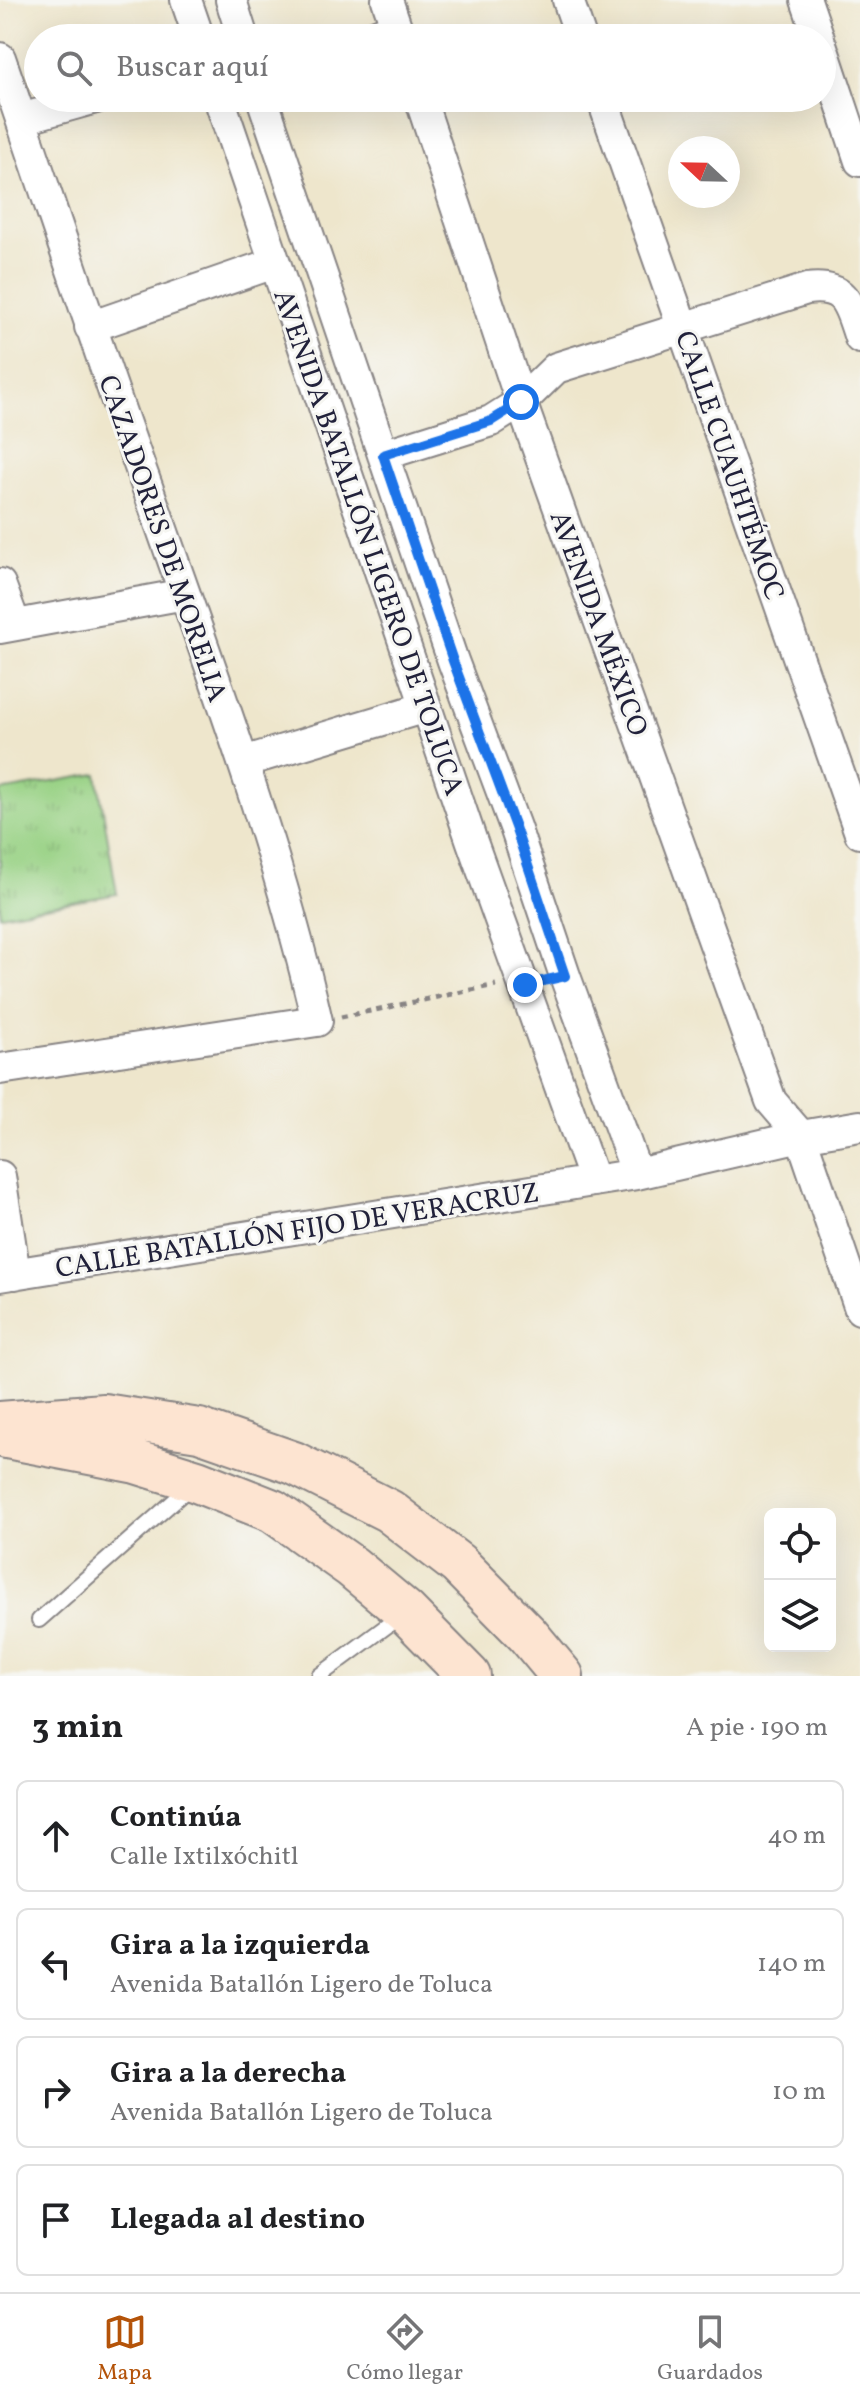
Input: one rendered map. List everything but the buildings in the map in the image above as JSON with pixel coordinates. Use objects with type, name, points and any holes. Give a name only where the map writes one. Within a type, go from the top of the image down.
[{"type":"main road","points":[[0,1423],[104,1415],[199,1430],[294,1463],[389,1511],[458,1564],[527,1634],[562,1676]]},
{"type":"main road","points":[[0,1436],[136,1462],[197,1481],[273,1511],[352,1567],[406,1612],[469,1676]]},
{"type":"street","points":[[186,0],[194,24]]},
{"type":"street","points":[[231,0],[239,24]]},
{"type":"street","points":[[568,0],[576,24]]},
{"type":"street","points":[[806,0],[814,24]]},
{"type":"street","name":"CAZADORES DE MORELIA","points":[[0,58],[90,327],[243,762],[297,933],[317,1021]]},
{"type":"street","points":[[836,89],[860,161]]},
{"type":"street","points":[[21,119],[46,112]]},
{"type":"street","name":"AVENIDA BATALLÓN LIGERO DE TOLUCA","points":[[224,112],[426,707],[594,1181]]},
{"type":"street","name":"AVENIDA BATALLÓN LIGERO DE TOLUCA","points":[[267,112],[453,661],[637,1174]]},
{"type":"street","name":"AVENIDA MÉXICO","points":[[425,112],[521,402],[771,1101],[801,1136]]},
{"type":"street","name":"CALLE CUAUHTÉMOC","points":[[607,112],[860,833]]},
{"type":"street","points":[[90,327],[274,263]]},
{"type":"street","points":[[383,455],[491,421],[521,402],[556,368],[807,289],[821,287],[836,290],[846,302],[860,338]]},
{"type":"street","points":[[0,584],[7,626],[185,594]]},
{"type":"street","points":[[243,762],[426,707]]},
{"type":"street","points":[[525,985],[565,976]]},
{"type":"street","points":[[0,1069],[317,1021]]},
{"type":"street","name":"CALLE BATALLÓN FIJO DE VERACRUZ","points":[[8,1275],[637,1174],[801,1136],[860,1126]]},
{"type":"street","points":[[801,1136],[860,1309]]},
{"type":"street","points":[[0,1176],[8,1275]]},
{"type":"lane","points":[[39,1620],[197,1481]]},
{"type":"lane","points":[[319,1676],[406,1612]]},
{"type":"path","points":[[317,1021],[501,984],[525,985]]},
{"type":"green space","points":[[97,774],[117,894],[0,915],[0,791]]},
{"type":"route","points":[[521,402],[491,421],[383,455],[565,976],[525,985]]}]
